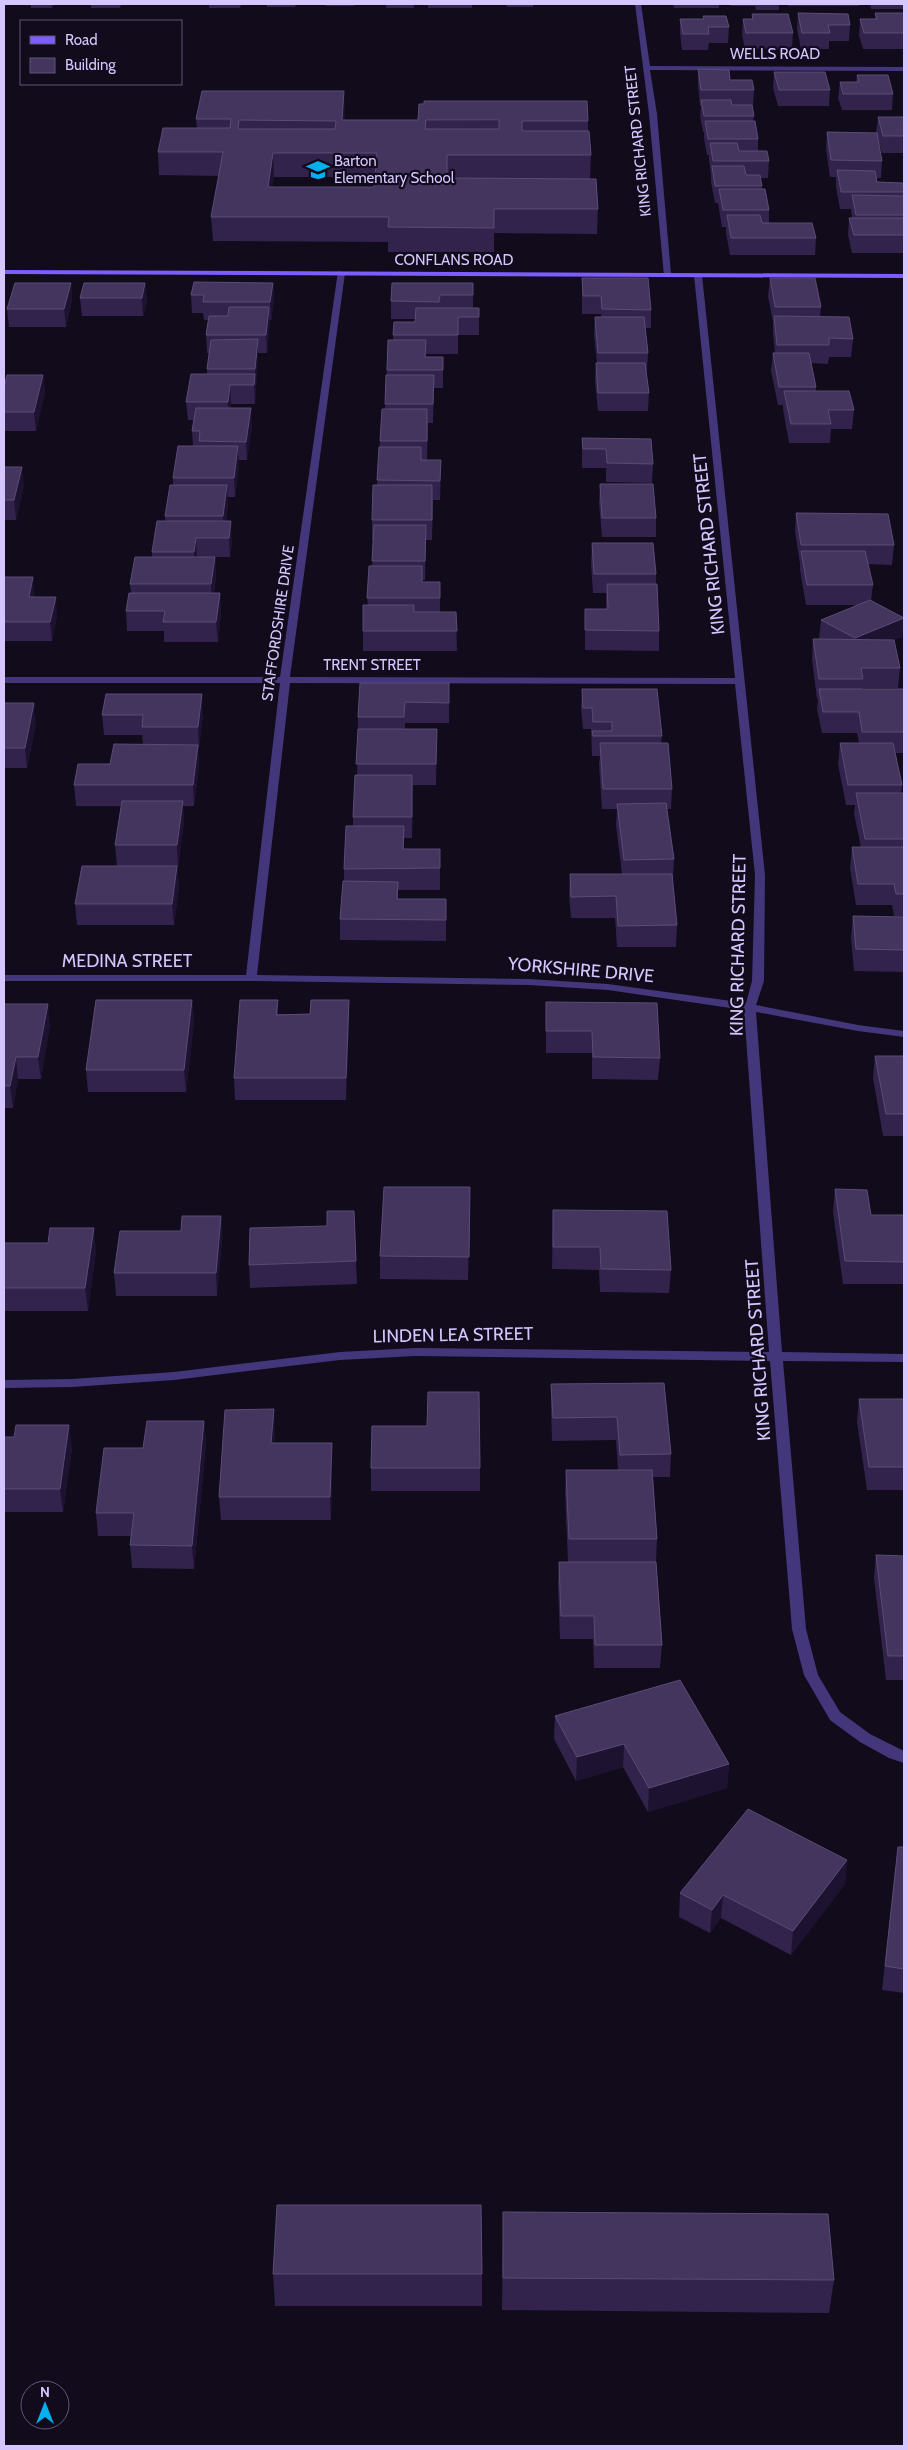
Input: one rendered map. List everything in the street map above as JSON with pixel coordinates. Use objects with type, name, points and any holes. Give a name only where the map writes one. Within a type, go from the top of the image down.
[{"type":"main road","name":"CONFLANS ROAD","points":[[4,272],[904,276]]},
{"type":"street","name":"KING RICHARD STREET","points":[[638,4],[653,114],[667,274]]},
{"type":"street","name":"WELLS ROAD","points":[[646,68],[904,69]]},
{"type":"street","name":"STAFFORDSHIRE DRIVE","points":[[251,978],[285,680],[341,274]]},
{"type":"street","name":"KING RICHARD STREET","points":[[698,275],[760,875],[758,981],[750,1007],[799,1630],[811,1675],[835,1716],[865,1738],[894,1754],[904,1757]]},
{"type":"street","name":"TRENT STREET","points":[[4,680],[741,681]]},
{"type":"street","name":"MEDINA STREET","points":[[4,978],[251,978]]},
{"type":"street","name":"YORKSHIRE DRIVE","points":[[251,978],[529,982],[608,987],[750,1007],[858,1028],[904,1034]]},
{"type":"street","name":"LINDEN LEA STREET","points":[[4,1384],[72,1383],[174,1376],[340,1356],[415,1352],[904,1358]]},
{"type":"building","points":[[798,13],[848,14],[850,25],[828,25],[830,33],[802,33]]},
{"type":"building","points":[[875,13],[904,13],[904,33],[864,33],[860,19],[877,19]]},
{"type":"building","points":[[752,14],[788,14],[793,33],[746,33],[743,19],[753,19]]},
{"type":"building","points":[[703,16],[726,16],[729,27],[708,27],[709,34],[683,34],[680,19],[704,19]]},
{"type":"building","points":[[698,69],[729,70],[730,80],[752,80],[754,90],[701,90]]},
{"type":"building","points":[[774,72],[825,72],[830,90],[779,90]]},
{"type":"building","points":[[857,75],[888,75],[893,94],[843,94],[840,82],[859,82]]},
{"type":"building","points":[[202,91],[344,91],[342,120],[418,120],[419,104],[424,104],[424,101],[587,101],[588,121],[522,121],[522,131],[589,131],[591,155],[447,155],[447,178],[596,179],[598,209],[494,209],[494,228],[388,227],[389,217],[211,217],[223,152],[158,152],[163,128],[230,128],[231,119],[196,119]],"holes":[[[239,120],[336,121],[335,129],[238,129]],[[426,120],[499,120],[499,129],[425,129]],[[273,153],[377,153],[374,187],[268,187]]]},
{"type":"building","points":[[701,100],[731,100],[732,105],[752,105],[754,116],[704,116]]},
{"type":"building","points":[[878,117],[904,117],[904,136],[883,136]]},
{"type":"building","points":[[705,121],[755,121],[758,139],[708,139]]},
{"type":"building","points":[[827,132],[877,133],[882,161],[831,160]]},
{"type":"building","points":[[710,143],[737,143],[739,151],[767,151],[769,161],[713,161]]},
{"type":"building","points":[[712,166],[744,166],[746,175],[760,175],[762,186],[715,186]]},
{"type":"building","points":[[837,170],[875,171],[877,182],[903,183],[904,192],[841,192]]},
{"type":"building","points":[[719,189],[765,189],[769,210],[723,210]]},
{"type":"building","points":[[852,195],[904,196],[904,215],[856,215]]},
{"type":"building","points":[[727,215],[760,215],[762,223],[812,223],[816,238],[731,238]]},
{"type":"building","points":[[849,218],[904,218],[904,235],[854,235]]},
{"type":"building","points":[[582,278],[648,278],[651,310],[602,309],[601,296],[583,296]]},
{"type":"building","points":[[770,278],[815,278],[821,307],[775,307]]},
{"type":"building","points":[[194,282],[273,283],[270,302],[203,302],[204,295],[191,295]]},
{"type":"building","points":[[15,283],[71,283],[64,309],[7,309]]},
{"type":"building","points":[[84,283],[145,283],[142,298],[80,298]]},
{"type":"building","points":[[392,283],[473,283],[473,295],[440,295],[439,302],[391,301]]},
{"type":"building","points":[[229,307],[269,307],[266,335],[206,335],[209,316],[228,316]]},
{"type":"building","points":[[416,308],[479,308],[479,317],[458,317],[458,335],[393,335],[394,322],[415,322]]},
{"type":"building","points":[[774,316],[849,317],[853,339],[829,338],[829,345],[777,345]]},
{"type":"building","points":[[595,317],[644,317],[648,353],[598,353]]},
{"type":"building","points":[[258,339],[255,369],[207,369],[211,340]]},
{"type":"building","points":[[388,340],[426,340],[425,357],[443,357],[443,370],[387,370]]},
{"type":"building","points":[[773,353],[809,353],[816,387],[779,387]]},
{"type":"building","points":[[596,363],[645,363],[649,393],[598,393]]},
{"type":"building","points":[[191,374],[255,374],[254,385],[230,385],[228,402],[186,402]]},
{"type":"building","points":[[7,375],[43,375],[34,412],[4,412],[4,388]]},
{"type":"building","points":[[386,375],[434,375],[433,404],[385,404]]},
{"type":"building","points":[[784,391],[849,391],[854,410],[828,410],[831,424],[791,424]]},
{"type":"building","points":[[196,408],[251,408],[246,442],[199,441],[200,431],[192,431]]},
{"type":"building","points":[[382,409],[427,409],[427,441],[380,441]]},
{"type":"building","points":[[582,438],[651,439],[653,464],[607,463],[606,449],[583,449]]},
{"type":"building","points":[[178,446],[238,446],[234,478],[173,478]]},
{"type":"building","points":[[379,447],[421,447],[421,460],[441,460],[440,481],[377,480]]},
{"type":"building","points":[[4,467],[22,467],[14,500],[4,500]]},
{"type":"building","points":[[600,484],[653,484],[656,518],[602,518]]},
{"type":"building","points":[[170,485],[227,485],[223,516],[165,516]]},
{"type":"building","points":[[373,485],[432,485],[432,520],[372,520]]},
{"type":"building","points":[[796,513],[888,514],[894,545],[801,545]]},
{"type":"building","points":[[157,521],[231,521],[229,538],[196,538],[194,552],[152,552]]},
{"type":"building","points":[[374,525],[426,525],[425,561],[372,561]]},
{"type":"building","points":[[592,543],[653,543],[656,574],[594,574]]},
{"type":"building","points":[[801,551],[865,551],[873,585],[807,585]]},
{"type":"building","points":[[135,557],[215,557],[211,584],[130,584]]},
{"type":"building","points":[[369,566],[422,566],[422,582],[440,582],[440,598],[367,598]]},
{"type":"building","points":[[4,577],[33,577],[29,597],[56,597],[50,622],[4,622]]},
{"type":"building","points":[[607,584],[657,584],[659,631],[585,630],[585,609],[608,609]]},
{"type":"building","points":[[129,593],[220,593],[216,622],[163,622],[165,611],[126,611]]},
{"type":"building","points":[[870,600],[904,618],[855,638],[821,620]]},
{"type":"building","points":[[363,605],[414,605],[414,612],[456,612],[457,631],[363,631]]},
{"type":"building","points":[[813,639],[894,640],[900,668],[861,668],[863,679],[819,679]]},
{"type":"building","points":[[360,683],[449,683],[449,703],[405,702],[404,717],[358,717]]},
{"type":"building","points":[[582,689],[657,689],[662,736],[593,736],[592,731],[612,731],[612,722],[593,722],[592,708],[583,708]]},
{"type":"building","points":[[819,689],[904,689],[904,732],[862,732],[859,712],[823,712]]},
{"type":"building","points":[[106,694],[202,694],[198,727],[142,727],[143,715],[102,715]]},
{"type":"building","points":[[4,703],[34,703],[25,748],[4,748]]},
{"type":"building","points":[[358,729],[437,729],[436,764],[356,764]]},
{"type":"building","points":[[600,743],[668,743],[672,789],[603,789]]},
{"type":"building","points":[[840,743],[893,743],[902,785],[848,785]]},
{"type":"building","points":[[114,744],[198,745],[193,785],[74,785],[78,764],[110,764]]},
{"type":"building","points":[[355,775],[412,775],[412,817],[353,817]]},
{"type":"building","points":[[856,793],[904,793],[904,839],[865,839]]},
{"type":"building","points":[[122,801],[183,801],[177,845],[115,845]]},
{"type":"building","points":[[666,803],[674,859],[624,860],[617,804]]},
{"type":"building","points":[[346,826],[404,826],[403,849],[440,849],[440,868],[344,869]]},
{"type":"building","points":[[852,847],[904,847],[904,894],[896,894],[894,884],[858,884]]},
{"type":"building","points":[[82,866],[177,866],[172,904],[75,904]]},
{"type":"building","points":[[570,874],[672,874],[677,925],[618,926],[616,896],[571,897]]},
{"type":"building","points":[[343,881],[398,882],[397,899],[446,899],[446,920],[340,919]]},
{"type":"building","points":[[853,916],[904,917],[904,950],[856,949]]},
{"type":"building","points":[[96,1000],[192,1000],[184,1070],[86,1070]]},
{"type":"building","points":[[240,1000],[278,1000],[276,1015],[310,1014],[311,1000],[349,1000],[346,1078],[234,1078]]},
{"type":"building","points":[[546,1002],[657,1003],[660,1058],[593,1057],[592,1031],[546,1031]]},
{"type":"building","points":[[4,1004],[48,1004],[38,1057],[16,1057],[10,1086],[4,1086]]},
{"type":"building","points":[[875,1056],[904,1056],[904,1114],[886,1114]]},
{"type":"building","points":[[384,1187],[470,1187],[469,1257],[380,1256]]},
{"type":"building","points":[[835,1189],[867,1190],[871,1215],[904,1215],[904,1262],[845,1261]]},
{"type":"building","points":[[553,1210],[667,1211],[671,1270],[601,1269],[600,1247],[553,1247]]},
{"type":"building","points":[[327,1211],[354,1211],[356,1261],[249,1265],[250,1228],[327,1226]]},
{"type":"building","points":[[182,1216],[221,1216],[216,1273],[114,1273],[120,1231],[181,1231]]},
{"type":"building","points":[[50,1228],[94,1228],[85,1288],[4,1288],[4,1243],[48,1243]]},
{"type":"building","points":[[664,1383],[671,1454],[620,1455],[617,1417],[553,1418],[551,1384]]},
{"type":"building","points":[[428,1392],[479,1392],[480,1468],[371,1468],[372,1426],[427,1426]]},
{"type":"building","points":[[859,1399],[904,1399],[904,1467],[869,1467]]},
{"type":"building","points":[[274,1409],[271,1443],[332,1443],[330,1497],[219,1497],[225,1410]]},
{"type":"building","points":[[147,1421],[204,1421],[192,1546],[130,1545],[134,1513],[96,1513],[104,1448],[143,1448]]},
{"type":"building","points":[[16,1425],[69,1425],[60,1489],[4,1489],[4,1437],[14,1437]]},
{"type":"building","points":[[566,1470],[652,1470],[657,1539],[569,1539]]},
{"type":"building","points":[[876,1555],[904,1556],[904,1656],[888,1656]]},
{"type":"building","points":[[559,1562],[656,1562],[662,1645],[595,1645],[594,1616],[561,1616]]},
{"type":"building","points":[[680,1680],[729,1764],[649,1788],[624,1744],[577,1757],[555,1716]]},
{"type":"building","points":[[748,1809],[847,1860],[793,1931],[723,1895],[712,1910],[680,1893]]},
{"type":"building","points":[[898,1847],[904,1847],[904,1969],[885,1966]]},
{"type":"building","points":[[277,2205],[481,2205],[482,2274],[273,2274]]},
{"type":"building","points":[[503,2212],[828,2214],[834,2280],[503,2278]]},
{"type":"place","name":"Barton Elementary School","points":[[318,170]]}]
